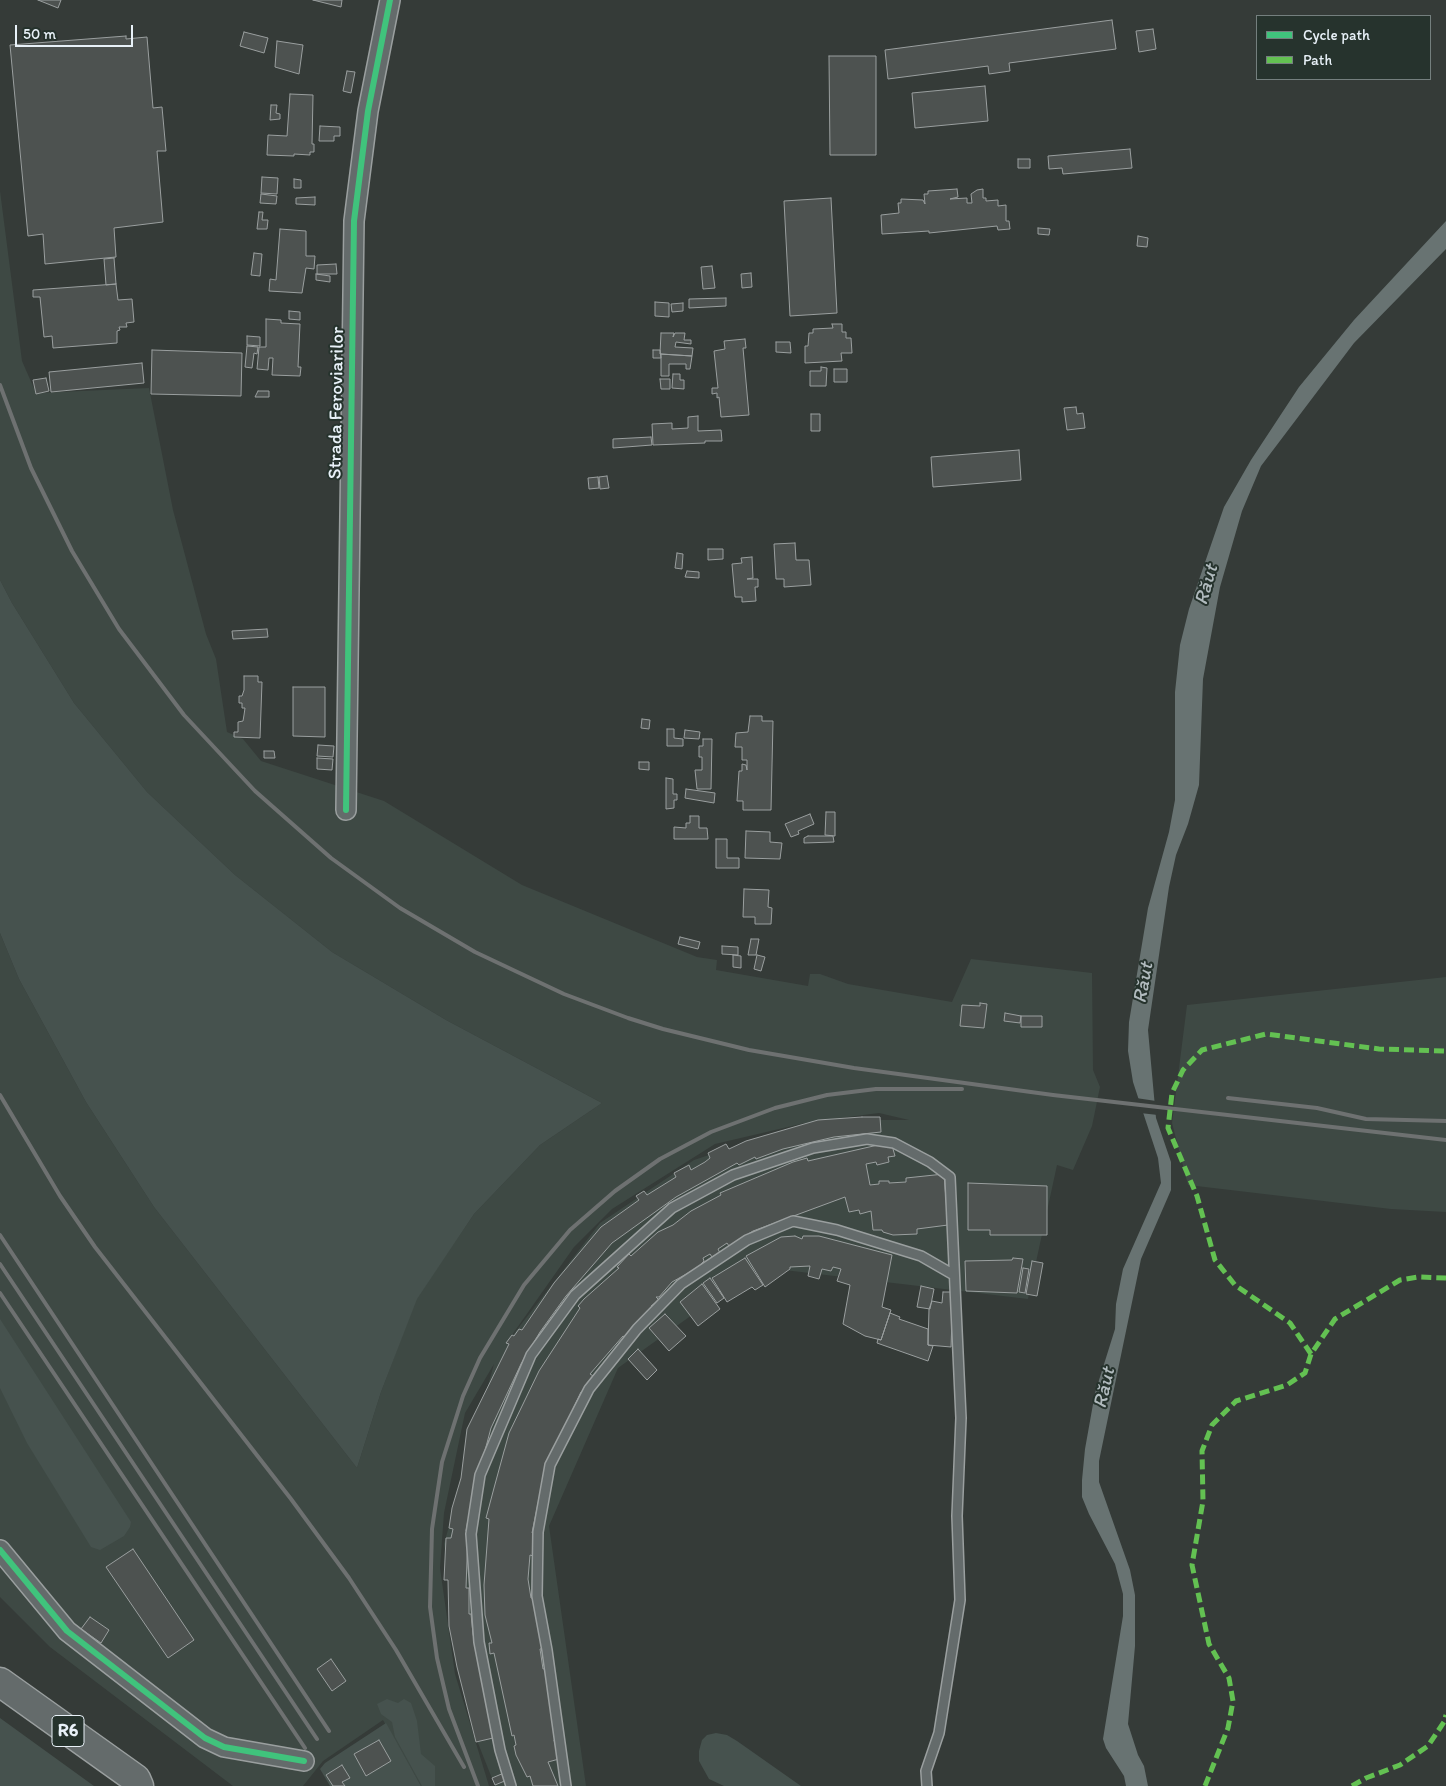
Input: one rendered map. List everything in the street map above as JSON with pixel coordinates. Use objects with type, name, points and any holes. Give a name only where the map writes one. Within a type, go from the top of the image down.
[{"type":"highway","name":"R6","points":[[0,1682],[137,1783]]},
{"type":"street","name":"Strada Feroviarilor","points":[[346,810],[354,221],[368,111],[390,0]]},
{"type":"street","points":[[0,1550],[67,1631],[205,1738],[224,1747],[304,1760]]},
{"type":"lane","points":[[511,1786],[500,1750],[479,1642],[471,1534],[480,1475],[531,1355],[575,1294],[672,1208],[733,1175],[813,1148],[866,1139],[894,1143],[930,1162],[950,1177],[961,1418],[957,1516],[960,1600],[938,1733],[926,1771],[927,1786]]},
{"type":"lane","points":[[566,1786],[547,1650],[537,1596],[538,1532],[550,1465],[589,1389],[637,1329],[682,1284],[747,1240],[793,1222],[837,1230],[921,1256],[954,1275]]},
{"type":"shaded area","points":[[0,191],[22,361],[36,393],[149,388],[173,510],[206,634],[216,659],[227,732],[243,739],[261,761],[384,801],[522,885],[697,957],[717,960],[716,970],[808,986],[810,974],[820,974],[848,984],[952,1002],[971,959],[1092,973],[1093,1070],[1100,1087],[1092,1126],[1073,1170],[1057,1165],[1028,1299],[759,1267],[618,1368],[549,1526],[586,1786],[495,1786],[476,1738],[444,1544],[494,1364],[465,1413],[444,1513],[440,1568],[455,1674],[489,1786],[421,1786],[383,1720],[323,1761],[303,1786],[233,1786],[50,1647],[0,1597],[0,933],[19,979],[86,1102],[154,1207],[357,1468],[381,1392],[416,1299],[474,1214],[540,1145],[602,1103],[446,1020],[332,952],[235,875],[147,792],[74,703],[12,603],[0,580]],"holes":[[[879,1113],[909,1120],[832,1120],[832,1119]],[[805,1123],[694,1160],[600,1223],[505,1345],[574,1247],[612,1209],[715,1144]]]},
{"type":"shaded area","points":[[0,580],[12,603],[74,703],[147,792],[235,875],[332,952],[446,1020],[602,1103],[540,1145],[474,1214],[417,1299],[381,1392],[357,1468],[154,1207],[86,1102],[19,979],[0,933]]},
{"type":"shaded area","points":[[1446,977],[1446,1212],[1391,1209],[1188,1185],[1172,1123],[1187,1005]]},
{"type":"shaded area","points":[[0,1319],[131,1522],[124,1536],[100,1550],[91,1547],[27,1443],[0,1388]]},
{"type":"shaded area","points":[[387,1699],[398,1703],[404,1699],[411,1703],[417,1721],[421,1754],[435,1766],[435,1786],[422,1786],[395,1737],[392,1722],[381,1714],[377,1704]]},
{"type":"shaded area","points":[[0,1718],[94,1786],[0,1786]]},
{"type":"shaded area","points":[[386,1723],[421,1786],[330,1786],[320,1769],[325,1763]]},
{"type":"shaded area","points":[[716,1733],[727,1735],[737,1741],[801,1786],[724,1786],[709,1779],[699,1761],[699,1751],[702,1740],[707,1735]]},
{"type":"water","name":"Răut","points":[[1446,221],[1446,249],[1354,343],[1261,466],[1242,511],[1220,587],[1203,679],[1199,785],[1188,824],[1176,855],[1169,887],[1148,1030],[1156,1118],[1171,1162],[1171,1190],[1141,1259],[1099,1461],[1099,1482],[1130,1570],[1135,1595],[1135,1646],[1128,1724],[1138,1755],[1144,1766],[1148,1786],[1126,1786],[1124,1776],[1106,1748],[1103,1739],[1123,1616],[1123,1594],[1115,1564],[1082,1497],[1082,1480],[1085,1449],[1095,1393],[1115,1329],[1116,1304],[1123,1269],[1161,1183],[1158,1158],[1133,1082],[1128,1051],[1129,1022],[1148,908],[1169,832],[1175,800],[1175,692],[1180,645],[1189,609],[1224,507],[1251,460],[1299,387],[1354,320]]},
{"type":"pier","points":[[1136,1098],[1156,1101],[1158,1115],[1140,1113]]},
{"type":"building","points":[[38,0],[61,0],[58,8]]},
{"type":"building","points":[[313,0],[342,0],[341,7]]},
{"type":"building","points":[[1112,20],[1116,49],[1009,63],[1010,71],[989,74],[988,66],[888,79],[885,50]]},
{"type":"building","points":[[1153,29],[1156,49],[1139,52],[1136,31]]},
{"type":"building","points":[[244,32],[268,38],[264,53],[240,46]]},
{"type":"building","points":[[126,36],[126,39],[147,37],[153,108],[162,107],[166,151],[157,151],[163,222],[114,228],[116,257],[45,264],[43,234],[28,236],[10,45]]},
{"type":"building","points":[[277,41],[303,45],[299,74],[275,67]]},
{"type":"building","points":[[829,56],[876,56],[876,155],[830,155]]},
{"type":"building","points":[[347,71],[355,72],[351,93],[343,91]]},
{"type":"building","points":[[985,86],[988,121],[915,128],[912,93]]},
{"type":"building","points":[[290,94],[313,95],[312,144],[314,144],[314,152],[310,152],[310,155],[267,155],[268,135],[287,136]]},
{"type":"building","points":[[271,105],[277,105],[276,113],[280,114],[280,119],[270,120]]},
{"type":"building","points":[[320,126],[340,127],[340,136],[334,136],[334,141],[319,141]]},
{"type":"building","points":[[1130,149],[1132,168],[1063,174],[1062,168],[1049,169],[1048,156]]},
{"type":"building","points":[[1018,159],[1030,159],[1030,168],[1018,168]]},
{"type":"building","points":[[262,177],[278,178],[277,194],[261,193]]},
{"type":"building","points":[[294,179],[301,180],[301,188],[294,188]]},
{"type":"building","points":[[957,189],[958,197],[950,199],[967,198],[967,203],[972,203],[971,194],[983,189],[983,198],[986,198],[986,201],[998,200],[998,206],[1006,205],[1006,221],[1009,221],[1010,229],[998,230],[997,226],[929,233],[929,231],[882,234],[881,215],[899,213],[898,203],[901,203],[901,199],[923,200],[925,204],[924,194],[928,194],[928,191]]},
{"type":"building","points":[[261,194],[277,196],[276,204],[260,203]]},
{"type":"building","points":[[315,197],[315,205],[296,204],[296,198]]},
{"type":"building","points":[[831,198],[837,313],[790,316],[784,201]]},
{"type":"building","points":[[259,212],[263,212],[262,220],[268,220],[267,229],[257,229]]},
{"type":"building","points":[[1038,228],[1050,229],[1049,235],[1038,234]]},
{"type":"building","points":[[280,229],[306,231],[306,256],[315,256],[314,269],[306,268],[302,293],[269,291],[270,279],[276,280]]},
{"type":"building","points":[[1138,236],[1148,238],[1147,247],[1137,246]]},
{"type":"building","points":[[254,253],[262,254],[260,276],[251,275]]},
{"type":"building","points":[[114,258],[116,284],[106,285],[104,259]]},
{"type":"building","points":[[336,264],[337,274],[317,274],[317,265]]},
{"type":"building","points":[[712,266],[715,288],[703,289],[701,267]]},
{"type":"building","points":[[751,273],[752,287],[742,288],[741,274]]},
{"type":"building","points":[[316,274],[330,276],[330,282],[316,280]]},
{"type":"building","points":[[116,284],[118,300],[132,299],[134,322],[126,323],[127,327],[119,327],[117,343],[53,348],[52,336],[44,337],[40,297],[33,297],[33,290]]},
{"type":"building","points":[[726,298],[726,306],[689,308],[689,299]]},
{"type":"building","points":[[655,302],[669,303],[669,317],[655,316]]},
{"type":"building","points":[[683,303],[683,311],[672,312],[671,304]]},
{"type":"building","points":[[289,311],[300,312],[300,320],[289,319]]},
{"type":"building","points":[[266,319],[281,320],[281,323],[300,324],[298,367],[301,367],[300,376],[272,375],[273,358],[269,358],[268,370],[257,369],[259,347],[266,347]]},
{"type":"building","points":[[832,324],[842,324],[842,332],[846,332],[846,338],[851,338],[852,353],[841,353],[842,361],[805,363],[805,346],[808,346],[809,333],[813,333],[813,329],[833,328]]},
{"type":"building","points":[[661,333],[674,333],[673,337],[675,333],[685,333],[684,340],[691,340],[691,344],[676,342],[675,347],[693,348],[692,356],[660,354]]},
{"type":"building","points":[[247,336],[260,337],[260,346],[247,345]]},
{"type":"building","points":[[745,339],[746,348],[743,348],[749,415],[721,417],[719,397],[717,398],[717,393],[712,394],[712,388],[718,388],[714,351],[725,349],[724,341]]},
{"type":"building","points":[[776,342],[790,342],[791,353],[776,352]]},
{"type":"building","points":[[247,346],[258,347],[257,354],[254,353],[252,368],[245,367]]},
{"type":"building","points":[[152,350],[242,353],[241,396],[151,394]]},
{"type":"building","points":[[653,350],[660,350],[661,358],[653,358]]},
{"type":"building","points":[[661,354],[692,356],[690,369],[686,369],[686,364],[669,364],[669,376],[661,376]]},
{"type":"building","points":[[142,363],[144,383],[51,392],[49,372]]},
{"type":"building","points":[[821,367],[827,368],[826,386],[810,386],[810,371],[821,371]]},
{"type":"building","points":[[834,369],[847,369],[847,382],[834,382]]},
{"type":"building","points":[[673,374],[680,374],[680,380],[684,380],[684,389],[672,388]]},
{"type":"building","points":[[46,378],[49,391],[36,394],[33,380]]},
{"type":"building","points":[[660,379],[670,379],[670,389],[661,389]]},
{"type":"building","points":[[258,391],[269,391],[269,397],[255,397]]},
{"type":"building","points":[[1076,407],[1077,414],[1083,413],[1085,428],[1067,430],[1064,408]]},
{"type":"building","points":[[811,414],[820,414],[820,431],[811,431]]},
{"type":"building","points":[[698,416],[698,431],[721,430],[722,441],[653,445],[652,424],[672,423],[672,429],[688,428],[688,417]]},
{"type":"building","points":[[651,437],[652,445],[613,448],[613,439]]},
{"type":"building","points":[[1019,450],[1021,480],[933,487],[931,457]]},
{"type":"building","points":[[607,476],[609,488],[600,489],[599,477]]},
{"type":"building","points":[[598,477],[599,488],[589,489],[588,478]]},
{"type":"building","points":[[795,543],[796,560],[809,560],[811,585],[784,587],[784,579],[776,579],[774,544]]},
{"type":"building","points":[[708,549],[723,549],[723,559],[708,560]]},
{"type":"building","points":[[677,553],[683,554],[682,569],[675,568]]},
{"type":"building","points":[[752,557],[753,578],[747,579],[758,579],[758,587],[755,587],[756,601],[742,602],[742,597],[735,597],[732,564],[742,563],[741,558]]},
{"type":"building","points":[[687,571],[699,572],[699,578],[685,577]]},
{"type":"building","points":[[267,629],[268,637],[233,639],[232,631]]},
{"type":"building","points":[[244,676],[258,676],[258,682],[262,682],[260,738],[234,737],[234,732],[238,732],[238,722],[243,721],[244,715],[245,708],[242,708],[242,703],[239,703],[239,696],[242,696],[244,690]]},
{"type":"building","points":[[293,687],[325,687],[325,737],[293,736]]},
{"type":"building","points":[[750,716],[762,716],[762,721],[773,721],[771,810],[743,810],[743,801],[737,801],[739,771],[742,771],[742,764],[746,765],[747,770],[747,760],[742,760],[742,747],[735,747],[736,733],[748,732]]},
{"type":"building","points":[[642,719],[650,720],[649,729],[641,728]]},
{"type":"building","points":[[667,729],[674,729],[674,738],[683,739],[683,746],[667,746]]},
{"type":"building","points":[[685,730],[700,732],[699,739],[684,738]]},
{"type":"building","points":[[703,739],[712,739],[711,789],[697,789],[695,770],[702,770],[702,757],[699,757],[699,746],[703,746]]},
{"type":"building","points":[[318,745],[334,746],[333,757],[317,756]]},
{"type":"building","points":[[264,751],[274,751],[275,758],[264,758]]},
{"type":"building","points":[[317,758],[333,759],[332,770],[317,769]]},
{"type":"building","points":[[639,762],[649,762],[649,770],[639,769]]},
{"type":"building","points":[[666,778],[673,779],[673,794],[677,794],[677,800],[674,800],[674,808],[666,809]]},
{"type":"building","points":[[686,789],[715,793],[714,803],[685,798]]},
{"type":"building","points":[[826,812],[835,812],[835,836],[825,835]]},
{"type":"building","points":[[810,814],[814,824],[798,831],[799,834],[791,837],[785,824]]},
{"type":"building","points":[[690,816],[699,816],[699,828],[707,828],[708,839],[674,839],[674,827],[686,828],[686,823],[690,823]]},
{"type":"building","points":[[746,831],[770,832],[770,842],[782,843],[780,859],[745,858]]},
{"type":"building","points":[[808,836],[833,836],[834,842],[804,843],[804,838]]},
{"type":"building","points":[[716,839],[727,839],[727,858],[739,858],[739,868],[716,868]]},
{"type":"building","points":[[744,889],[769,890],[768,907],[772,908],[771,924],[755,924],[755,917],[743,917]]},
{"type":"building","points":[[680,937],[700,942],[698,949],[678,944]]},
{"type":"building","points":[[751,939],[759,939],[756,955],[748,955]]},
{"type":"building","points":[[722,946],[738,947],[738,955],[722,954]]},
{"type":"building","points":[[733,955],[741,956],[741,968],[733,967]]},
{"type":"building","points":[[757,955],[765,957],[761,971],[754,969]]},
{"type":"building","points":[[980,1003],[987,1004],[984,1028],[960,1026],[962,1005],[980,1006]]},
{"type":"building","points":[[1005,1013],[1021,1016],[1020,1023],[1004,1021]]},
{"type":"building","points":[[1021,1016],[1042,1016],[1042,1027],[1021,1027]]},
{"type":"building","points":[[880,1117],[881,1132],[834,1137],[783,1149],[756,1159],[755,1157],[739,1165],[737,1163],[676,1197],[612,1243],[566,1296],[540,1332],[521,1364],[491,1428],[479,1473],[472,1521],[468,1520],[466,1531],[468,1532],[466,1588],[469,1588],[469,1614],[471,1614],[473,1634],[491,1712],[488,1713],[493,1738],[476,1742],[457,1667],[449,1626],[448,1580],[444,1580],[446,1538],[451,1538],[453,1529],[449,1528],[452,1508],[461,1478],[467,1429],[509,1344],[506,1343],[519,1329],[522,1330],[554,1283],[601,1227],[639,1200],[636,1196],[644,1191],[647,1195],[676,1177],[674,1173],[689,1165],[691,1170],[705,1162],[710,1158],[708,1153],[726,1144],[729,1149],[746,1141],[818,1120]]},
{"type":"building","points":[[891,1142],[895,1156],[888,1157],[889,1162],[877,1165],[876,1162],[866,1164],[870,1185],[879,1184],[879,1181],[889,1181],[889,1183],[906,1182],[906,1178],[944,1174],[948,1225],[917,1229],[917,1234],[893,1235],[882,1230],[873,1230],[871,1211],[860,1214],[859,1210],[849,1212],[845,1197],[753,1231],[729,1246],[727,1243],[718,1249],[720,1253],[712,1257],[710,1254],[703,1258],[704,1261],[697,1268],[672,1282],[659,1297],[656,1297],[659,1300],[651,1306],[653,1308],[626,1338],[623,1336],[590,1374],[595,1377],[585,1393],[581,1392],[574,1407],[577,1409],[541,1489],[532,1533],[536,1534],[533,1556],[530,1555],[528,1579],[531,1598],[534,1598],[545,1648],[540,1649],[543,1669],[547,1668],[560,1738],[554,1740],[559,1759],[548,1762],[558,1786],[533,1786],[530,1776],[527,1777],[516,1755],[514,1735],[512,1736],[494,1653],[490,1654],[489,1643],[492,1643],[485,1615],[484,1585],[489,1519],[486,1518],[509,1433],[539,1371],[580,1308],[578,1306],[619,1268],[617,1267],[629,1254],[631,1256],[658,1232],[673,1225],[691,1211],[721,1195],[720,1193],[793,1162],[807,1158],[808,1161]]},
{"type":"building","points":[[968,1183],[1047,1186],[1047,1235],[990,1235],[990,1230],[968,1230]]},
{"type":"building","points":[[795,1236],[802,1239],[803,1236],[819,1236],[892,1255],[882,1307],[891,1310],[881,1340],[865,1336],[843,1324],[850,1285],[837,1281],[841,1269],[833,1267],[831,1271],[822,1269],[819,1279],[808,1276],[810,1266],[790,1267],[790,1269],[765,1287],[746,1256],[781,1237]]},
{"type":"building","points":[[745,1258],[763,1285],[755,1290],[752,1287],[727,1302],[712,1278]]},
{"type":"building","points":[[1013,1258],[1023,1259],[1017,1293],[966,1291],[965,1261],[1012,1260]]},
{"type":"building","points":[[1032,1261],[1043,1263],[1037,1296],[1026,1294]]},
{"type":"building","points":[[1023,1268],[1029,1269],[1025,1293],[1019,1292]]},
{"type":"building","points":[[710,1278],[724,1298],[717,1303],[703,1283]]},
{"type":"building","points":[[702,1284],[720,1309],[698,1326],[680,1302]]},
{"type":"building","points":[[921,1286],[934,1289],[930,1309],[917,1307]]},
{"type":"building","points":[[943,1292],[953,1292],[951,1347],[928,1345],[929,1309],[932,1301],[942,1303]]},
{"type":"building","points":[[890,1313],[900,1317],[899,1319],[928,1329],[928,1345],[933,1346],[928,1361],[877,1343],[878,1339],[881,1340]]},
{"type":"building","points":[[665,1314],[686,1336],[669,1351],[649,1328]]},
{"type":"building","points":[[638,1349],[657,1370],[647,1380],[628,1359]]},
{"type":"building","points":[[133,1549],[194,1640],[168,1658],[106,1567]]},
{"type":"building","points":[[90,1617],[109,1630],[101,1643],[81,1629]]},
{"type":"building","points":[[331,1659],[346,1681],[332,1691],[317,1669]]},
{"type":"building","points":[[379,1740],[391,1761],[366,1776],[354,1754]]},
{"type":"building","points":[[342,1765],[350,1778],[342,1782],[345,1786],[333,1786],[326,1775]]},
{"type":"building","points":[[504,1773],[507,1780],[495,1785],[492,1778]]},
{"type":"railway","points":[[0,385],[31,468],[72,551],[119,629],[184,715],[255,791],[331,858],[400,908],[475,952],[564,994],[628,1018],[663,1029],[749,1050],[854,1068],[1053,1095],[1446,1140]]},
{"type":"railway","points":[[478,1786],[449,1709],[437,1658],[430,1607],[432,1529],[442,1462],[463,1396],[480,1358],[524,1285],[570,1230],[615,1191],[660,1159],[711,1132],[775,1108],[827,1095],[876,1089],[962,1089]]},
{"type":"railway","points":[[0,1095],[60,1196],[95,1247],[291,1499],[349,1578],[396,1650],[464,1767]]},
{"type":"railway","points":[[1228,1098],[1317,1108],[1366,1119],[1446,1121]]},
{"type":"railway","points":[[0,1235],[329,1731]]},
{"type":"railway","points":[[0,1264],[317,1739]]},
{"type":"railway","points":[[0,1293],[305,1748]]},
{"type":"marked path","points":[[1311,1354],[1290,1323],[1235,1285],[1215,1260],[1197,1196],[1168,1128],[1172,1093],[1183,1070],[1202,1050],[1266,1034],[1379,1049],[1446,1051]]},
{"type":"marked path","points":[[1205,1786],[1228,1728],[1233,1701],[1229,1678],[1209,1644],[1192,1565],[1203,1501],[1202,1451],[1212,1425],[1236,1401],[1287,1385],[1305,1373],[1311,1354],[1335,1319],[1400,1280],[1418,1277],[1446,1278]]},
{"type":"marked path","points":[[1352,1786],[1366,1778],[1400,1765],[1428,1746],[1444,1722],[1446,1715]]},
{"type":"cycle path","points":[[346,810],[354,221],[368,111],[390,0]]},
{"type":"cycle path","points":[[0,1550],[67,1631],[205,1738],[224,1747],[304,1761]]}]
